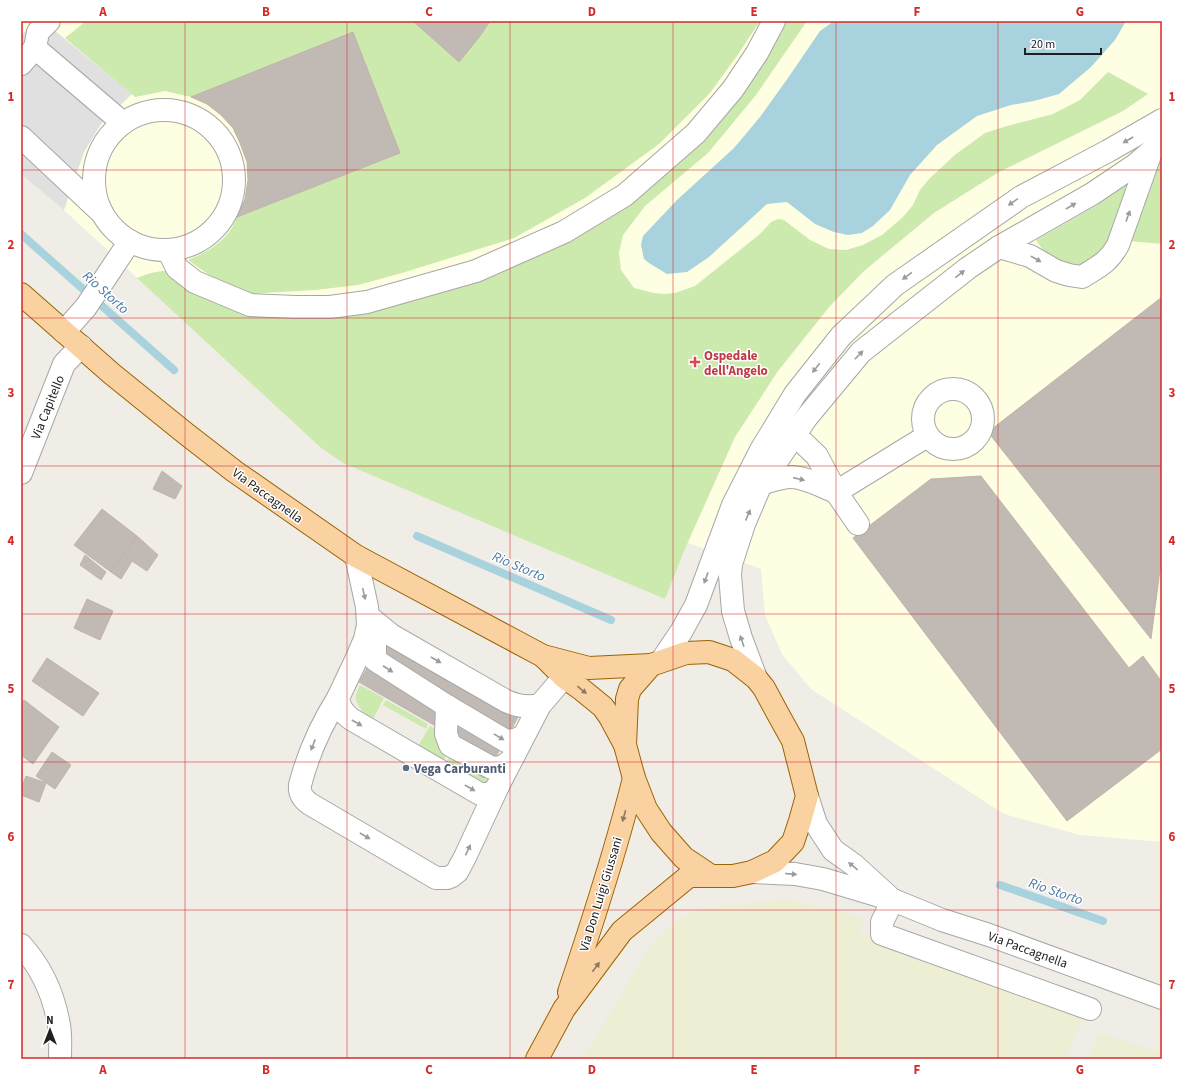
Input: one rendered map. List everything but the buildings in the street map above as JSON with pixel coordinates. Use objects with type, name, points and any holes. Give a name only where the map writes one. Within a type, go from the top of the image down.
[{"type":"main road","name":"Via Paccagnella","points":[[21,294],[112,374],[185,433],[234,471],[356,556],[543,656],[589,668],[657,663],[686,653],[709,652],[733,660],[756,678],[767,695],[792,741],[807,796]]},
{"type":"main road","name":"Via Paccagnella","points":[[543,656],[564,677],[581,689],[602,708],[610,717],[625,746]]},
{"type":"main road","points":[[657,663],[630,689],[627,699],[625,746],[634,778],[646,809],[661,832],[684,858],[711,876]]},
{"type":"main road","name":"Via Don Luigi Giussani","points":[[564,1009],[596,913],[634,778]]},
{"type":"main road","name":"Via Don Luigi Giussani","points":[[537,1059],[564,1009],[622,931],[689,876],[734,876],[752,872],[775,861],[792,842],[800,822],[807,796]]},
{"type":"street","points":[[21,64],[35,48],[38,32],[49,21]]},
{"type":"street","points":[[168,250],[178,268],[195,282],[250,305],[330,307],[367,302],[476,271],[564,232],[625,195],[696,133],[733,89],[757,53],[774,21]]},
{"type":"street","points":[[35,48],[123,123]]},
{"type":"street","points":[[21,137],[102,213],[114,229],[130,241],[148,248],[168,250],[186,246],[203,238],[217,226],[228,211],[234,193],[235,174],[231,156],[222,139],[210,126],[194,116],[176,110],[157,110],[139,114],[123,123],[108,137],[98,154],[94,174],[95,194],[102,213]]},
{"type":"street","points":[[657,663],[681,632],[696,605],[733,505],[761,450],[796,394],[841,336],[895,285],[1021,197],[1108,152],[1162,120]]},
{"type":"street","points":[[999,247],[1030,256],[1056,271],[1082,277],[1109,260],[1118,245],[1157,147]]},
{"type":"street","points":[[756,678],[741,638],[734,611],[730,575],[731,564],[744,524],[761,484],[794,434],[861,352],[968,268],[999,247],[1092,194],[1135,165],[1157,147]]},
{"type":"street","points":[[64,332],[86,307],[130,241]]},
{"type":"street","name":"Via Capitello","points":[[21,472],[64,364],[81,346]]},
{"type":"street","points":[[794,434],[817,456],[836,492],[858,524]]},
{"type":"street","points":[[836,492],[927,436]]},
{"type":"street","points":[[761,484],[779,478],[792,477],[802,479],[836,492]]},
{"type":"street","points":[[356,556],[371,619],[375,660],[447,706],[506,741],[515,740],[523,736]]},
{"type":"street","points":[[371,619],[365,639],[312,750],[300,785],[300,791],[305,800],[310,804],[436,878],[447,878],[457,872],[509,762],[540,705],[564,677]]},
{"type":"street","points":[[371,619],[391,635],[506,701],[532,707],[540,705]]},
{"type":"street","points":[[338,698],[338,703],[350,719],[480,794],[491,794],[498,786]]},
{"type":"street","points":[[447,706],[446,734],[450,745],[492,768],[502,767],[509,762]]},
{"type":"street","name":"Via Paccagnella","points":[[807,796],[816,824],[833,850],[854,865],[894,900]]},
{"type":"street","name":"Via Paccagnella","points":[[752,872],[795,874],[823,879],[894,900],[942,920],[1162,998]]},
{"type":"street","points":[[894,900],[882,922],[882,934],[1090,1008]]},
{"type":"street","points":[[21,945],[30,955],[48,986],[59,1025],[60,1059]]},
{"type":"shaded area","name":"Ospedale dell'Angelo","points":[[21,21],[1162,21],[1162,842],[1080,835],[1004,814],[811,689],[782,654],[765,615],[761,569],[688,543],[665,599],[606,570],[320,447],[64,210],[21,174]]},
{"type":"shaded area","points":[[35,21],[43,21],[132,94],[101,124],[84,152],[64,210],[21,174],[21,36]]},
{"type":"shaded area","points":[[784,899],[866,919],[859,932],[1083,1017],[1066,1059],[583,1059],[652,943],[680,918],[700,909]]},
{"type":"shaded area","points":[[1099,1033],[1162,1053],[1162,1059],[1089,1059]]},
{"type":"green space","points":[[86,21],[413,21],[459,61],[480,36],[490,21],[760,21],[710,93],[659,144],[585,198],[514,238],[402,273],[358,285],[315,290],[246,294],[213,278],[188,260],[211,249],[224,238],[237,217],[400,153],[353,32],[191,97],[165,91],[135,97],[65,38]]},
{"type":"green space","points":[[783,21],[807,21],[756,95],[708,153],[645,206],[623,235],[619,253],[621,270],[634,288],[665,294],[675,293],[695,286],[760,234],[771,222],[778,219],[784,220],[810,240],[829,249],[846,250],[863,245],[882,235],[903,217],[913,205],[920,190],[929,179],[956,154],[985,133],[1053,114],[1080,100],[1108,72],[1148,94],[1123,111],[999,172],[934,213],[864,271],[830,306],[778,371],[735,437],[688,542],[665,599],[343,463],[320,447],[137,278],[155,272],[174,271],[310,316],[606,217]]},
{"type":"green space","points":[[1162,156],[1162,244],[1129,241],[1160,158]]},
{"type":"green space","points":[[1136,178],[1109,241],[1100,252],[1091,259],[1081,264],[1062,264],[1053,259],[1044,251],[1036,240],[1096,206]]},
{"type":"green space","points":[[360,685],[384,698],[372,721],[363,712],[357,702],[356,694]]},
{"type":"green space","points":[[386,700],[428,724],[426,729],[383,705]]},
{"type":"green space","points":[[430,726],[434,728],[446,756],[443,761],[418,746]]},
{"type":"green space","points":[[449,758],[490,781],[487,786],[446,763]]},
{"type":"water","points":[[834,21],[1126,21],[1115,40],[1091,67],[1059,94],[1034,101],[1011,105],[977,116],[937,145],[910,175],[890,210],[873,226],[862,233],[848,235],[834,232],[815,224],[787,202],[767,204],[709,257],[687,272],[667,274],[649,263],[644,259],[641,245],[643,236],[677,200],[734,148],[760,117],[820,31]]},
{"type":"waterway","name":"Rio Storto","points":[[21,234],[174,370]]},
{"type":"waterway","name":"Rio Storto","points":[[417,536],[611,620]]},
{"type":"waterway","name":"Rio Storto","points":[[1000,885],[1103,921]]},
{"type":"place","name":"Ospedale dell'Angelo","points":[[695,362]]},
{"type":"place","name":"Vega Carburanti","points":[[406,768]]}]
